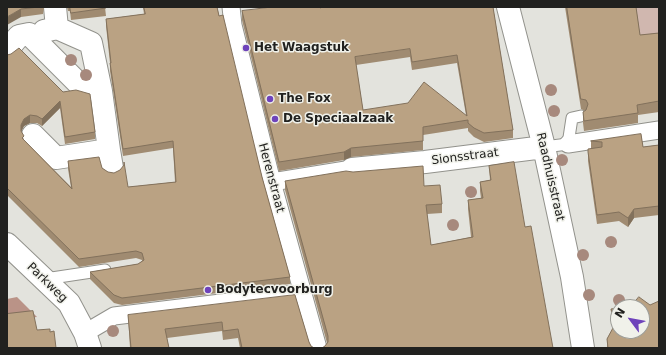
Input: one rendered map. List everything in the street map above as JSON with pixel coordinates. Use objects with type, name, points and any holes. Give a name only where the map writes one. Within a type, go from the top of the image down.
[{"type":"street","name":"Herenstraat","points":[[231,7],[233,25],[272,182],[318,348]]},
{"type":"street","name":"Raadhuisstraat","points":[[508,7],[544,147],[572,277],[583,348]]},
{"type":"street","points":[[7,50],[19,36],[29,34],[56,17],[91,43],[101,91],[110,159],[56,158],[33,135]]},
{"type":"street","points":[[29,34],[82,87],[101,91]]},
{"type":"street","name":"Sionsstraat","points":[[568,144],[659,130]]},
{"type":"street","name":"Sionsstraat","points":[[272,182],[352,169],[544,147]]},
{"type":"street","name":"Parkweg","points":[[7,244],[45,279],[69,304],[88,341]]},
{"type":"street","points":[[88,341],[114,316],[303,293]]},
{"type":"lane","points":[[568,144],[572,118],[581,116]]},
{"type":"lane","name":"Sionsstraat","points":[[544,147],[568,144]]},
{"type":"lane","points":[[45,279],[114,268]]},
{"type":"shaded area","points":[[635,7],[659,7],[659,42],[638,45]]},
{"type":"shaded area","points":[[17,297],[37,317],[7,320],[7,299]]},
{"type":"building","points":[[7,7],[39,7],[21,9],[7,17]]},
{"type":"building","points":[[70,7],[105,7],[106,8],[71,13]]},
{"type":"building","points":[[144,7],[217,7],[219,16],[223,15],[262,177],[290,277],[122,298],[114,295],[90,272],[138,264],[144,260],[142,253],[136,251],[79,259],[7,188],[7,55],[19,48],[63,92],[76,90],[90,94],[95,132],[65,137],[60,101],[42,119],[37,116],[30,115],[24,119],[21,125],[21,131],[24,136],[22,138],[72,189],[68,161],[99,157],[102,168],[108,172],[114,173],[120,170],[124,165],[124,162],[128,187],[176,182],[173,141],[123,149],[110,63],[106,19],[145,14]]},
{"type":"building","points":[[272,7],[493,7],[513,130],[484,133],[474,128],[468,123],[468,120],[423,127],[423,141],[351,148],[344,152],[279,162],[242,11]],"holes":[[[410,49],[412,62],[457,55],[467,116],[424,82],[408,103],[363,110],[355,57]]]},
{"type":"building","points":[[567,7],[636,7],[640,35],[659,33],[659,101],[637,105],[638,113],[584,121],[583,112],[586,110],[588,104],[586,100],[581,99]]},
{"type":"building","points":[[641,134],[643,147],[659,145],[659,206],[634,209],[628,218],[619,212],[597,215],[588,149],[602,147],[602,142],[591,141]]},
{"type":"building","points":[[514,162],[525,227],[531,226],[553,348],[322,348],[328,342],[328,336],[285,181],[346,171],[353,172],[423,166],[424,186],[440,185],[442,204],[426,205],[431,245],[473,237],[468,200],[483,198],[480,182],[491,180],[489,166]]},
{"type":"building","points":[[295,295],[309,342],[314,348],[242,348],[238,329],[223,331],[222,322],[165,329],[169,348],[131,348],[128,315]]},
{"type":"building","points":[[659,301],[659,348],[608,348],[607,339],[610,333],[610,339],[650,339],[650,305]]},
{"type":"building","points":[[33,311],[37,330],[50,329],[50,332],[54,331],[56,348],[7,348],[7,314]]},
{"type":"place","name":"Het Waagstuk","points":[[246,48]]},
{"type":"place","name":"The Fox","points":[[270,99]]},
{"type":"place","name":"De Speciaalzaak","points":[[275,119]]},
{"type":"place","name":"Bodytecvoorburg","points":[[208,290]]}]
